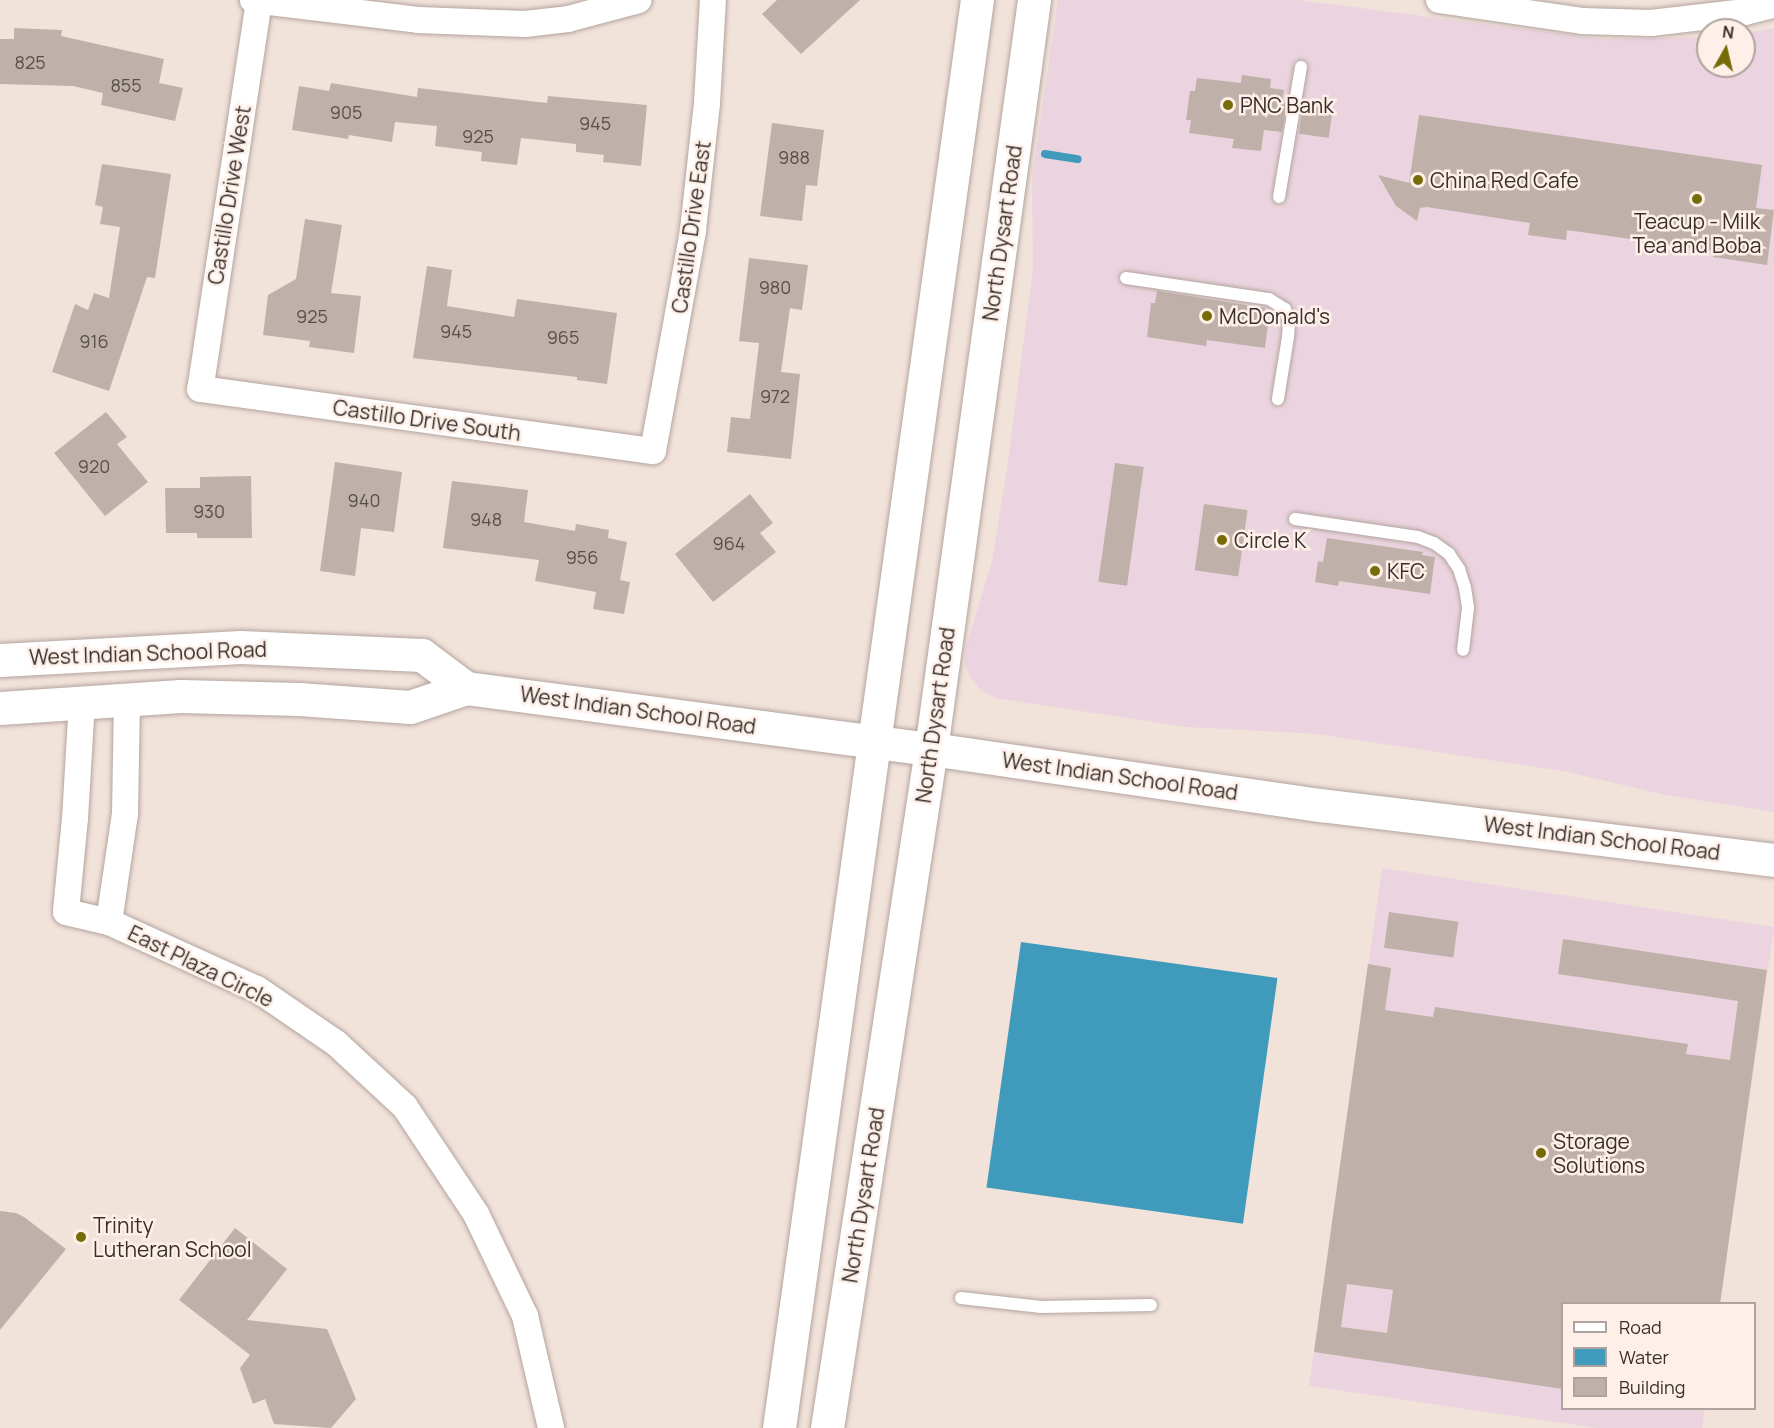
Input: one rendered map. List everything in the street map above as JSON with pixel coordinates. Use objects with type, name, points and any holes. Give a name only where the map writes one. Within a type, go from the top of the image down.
[{"type":"main road","points":[[779,1428],[977,0]]},
{"type":"main road","name":"North Dysart Road","points":[[827,1428],[931,749],[1034,0]]},
{"type":"main road","name":"West Indian School Road","points":[[0,660],[241,647],[422,655],[466,688]]},
{"type":"main road","name":"West Indian School Road","points":[[0,708],[181,696],[300,699],[410,707],[466,688],[931,749],[1321,805],[1774,860]]},
{"type":"street","points":[[256,1],[418,20],[525,24],[568,19],[639,0]]},
{"type":"street","name":"Castillo Drive East","points":[[653,451],[693,230],[707,103],[713,0]]},
{"type":"street","points":[[1439,0],[1583,21],[1651,23],[1696,9],[1774,5]]},
{"type":"street","name":"Castillo Drive West","points":[[200,389],[256,1]]},
{"type":"street","name":"Castillo Drive South","points":[[200,389],[653,451]]},
{"type":"street","name":"East Plaza Circle","points":[[109,922],[125,814],[127,699]]},
{"type":"street","name":"East Plaza Circle","points":[[82,701],[75,818],[66,912],[109,922],[257,989],[336,1043],[405,1107],[476,1214],[525,1316],[551,1428]]},
{"type":"lane","points":[[1279,197],[1301,67]]},
{"type":"lane","points":[[1126,278],[1269,299],[1285,309],[1288,330],[1278,399]]},
{"type":"lane","points":[[1295,519],[1418,537],[1434,543],[1449,554],[1459,569],[1468,608],[1463,650]]},
{"type":"lane","points":[[961,1298],[1041,1307],[1151,1305]]},
{"type":"shaded area","points":[[1058,0],[1298,0],[1603,39],[1696,37],[1696,78],[1756,78],[1756,31],[1774,28],[1774,812],[1666,795],[1563,771],[1317,734],[1187,727],[995,698],[982,691],[971,678],[965,665],[966,647],[992,561],[1007,469],[1033,269],[1032,178]]},
{"type":"shaded area","name":"Storage Solutions","points":[[1382,868],[1774,927],[1720,1302],[1561,1302],[1561,1410],[1705,1410],[1702,1428],[1597,1428],[1309,1386]]},
{"type":"water","points":[[1021,942],[1277,978],[1243,1224],[986,1188]]},
{"type":"building","points":[[777,0],[860,0],[801,54],[762,14]]},
{"type":"building","points":[[14,28],[62,30],[61,36],[164,59],[159,83],[183,88],[175,121],[101,105],[103,93],[73,86],[0,84],[0,39],[14,39]]},
{"type":"building","name":"PNC Bank","points":[[1242,75],[1271,79],[1270,88],[1284,90],[1282,102],[1287,103],[1282,132],[1264,130],[1261,151],[1232,148],[1234,139],[1189,133],[1191,120],[1186,120],[1190,91],[1195,91],[1197,78],[1241,83]]},
{"type":"building","points":[[331,83],[417,97],[418,88],[547,103],[548,96],[647,105],[641,166],[603,162],[604,155],[576,152],[576,144],[521,138],[517,165],[481,161],[482,152],[435,146],[437,126],[395,122],[392,142],[349,135],[348,139],[292,130],[299,86],[329,91]]},
{"type":"building","points":[[1303,105],[1333,109],[1329,138],[1299,134]]},
{"type":"building","points":[[1419,115],[1762,165],[1756,208],[1774,210],[1767,265],[1713,257],[1714,251],[1567,230],[1566,240],[1528,235],[1530,223],[1427,207],[1420,208],[1417,221],[1396,206],[1378,175],[1409,183]]},
{"type":"building","points":[[772,123],[824,130],[817,186],[806,185],[802,221],[760,216]]},
{"type":"building","points":[[102,164],[171,174],[155,278],[147,277],[109,391],[52,372],[75,304],[88,310],[94,293],[109,298],[120,227],[100,224],[103,207],[95,205]]},
{"type":"building","points":[[305,219],[342,225],[331,293],[361,296],[354,353],[309,347],[310,341],[263,335],[268,295],[296,279]]},
{"type":"building","points":[[749,258],[808,265],[802,310],[790,308],[781,372],[800,374],[791,459],[727,452],[731,417],[750,419],[759,343],[739,341]]},
{"type":"building","points":[[427,266],[452,270],[447,306],[514,317],[517,299],[617,313],[607,384],[577,380],[577,377],[413,358]]},
{"type":"building","name":"McDonald's","points":[[1157,291],[1265,308],[1263,324],[1268,325],[1265,348],[1207,340],[1206,346],[1147,337],[1151,303],[1155,303]]},
{"type":"building","points":[[106,412],[127,437],[117,444],[148,482],[105,516],[54,453]]},
{"type":"building","points":[[335,462],[402,472],[394,532],[361,528],[355,576],[320,571]]},
{"type":"building","points":[[1115,463],[1144,467],[1127,586],[1098,582]]},
{"type":"building","points":[[251,476],[252,538],[197,538],[197,533],[166,533],[165,488],[200,488],[200,477]]},
{"type":"building","points":[[452,481],[528,490],[524,522],[575,531],[576,524],[609,530],[608,538],[627,542],[620,580],[630,582],[624,614],[593,609],[596,592],[535,581],[539,560],[443,548]]},
{"type":"building","points":[[750,494],[773,523],[760,533],[776,552],[713,602],[675,554]]},
{"type":"building","name":"Circle K","points":[[1204,504],[1248,510],[1238,576],[1195,570]]},
{"type":"building","name":"KFC","points":[[1327,538],[1423,552],[1422,555],[1435,557],[1430,594],[1339,581],[1338,586],[1315,582],[1318,561],[1323,562]]},
{"type":"building","points":[[1389,912],[1458,922],[1453,957],[1384,948]]},
{"type":"building","name":"Storage Solutions","points":[[1563,939],[1767,970],[1720,1302],[1561,1302],[1561,1389],[1314,1352],[1368,964],[1391,968],[1385,1010],[1433,1017],[1435,1007],[1688,1044],[1686,1054],[1730,1060],[1738,1001],[1558,974]],"holes":[[[1347,1284],[1393,1290],[1387,1333],[1341,1327]]]},
{"type":"building","points":[[0,1211],[16,1213],[24,1217],[66,1249],[0,1330]]},
{"type":"building","points":[[235,1228],[287,1269],[247,1320],[327,1329],[356,1399],[331,1428],[274,1424],[265,1399],[253,1404],[240,1368],[250,1355],[179,1300]]},
{"type":"waterway","points":[[1045,154],[1078,159]]},
{"type":"place","name":"PNC Bank","points":[[1228,105]]},
{"type":"place","name":"China Red Cafe","points":[[1418,180]]},
{"type":"place","name":"Teacup - Milk Tea and Boba","points":[[1697,199]]},
{"type":"place","name":"McDonald's","points":[[1207,316]]},
{"type":"place","name":"Circle K","points":[[1222,540]]},
{"type":"place","name":"KFC","points":[[1375,571]]},
{"type":"place","name":"Storage Solutions","points":[[1541,1153]]},
{"type":"place","name":"Trinity Lutheran School","points":[[81,1237]]}]
